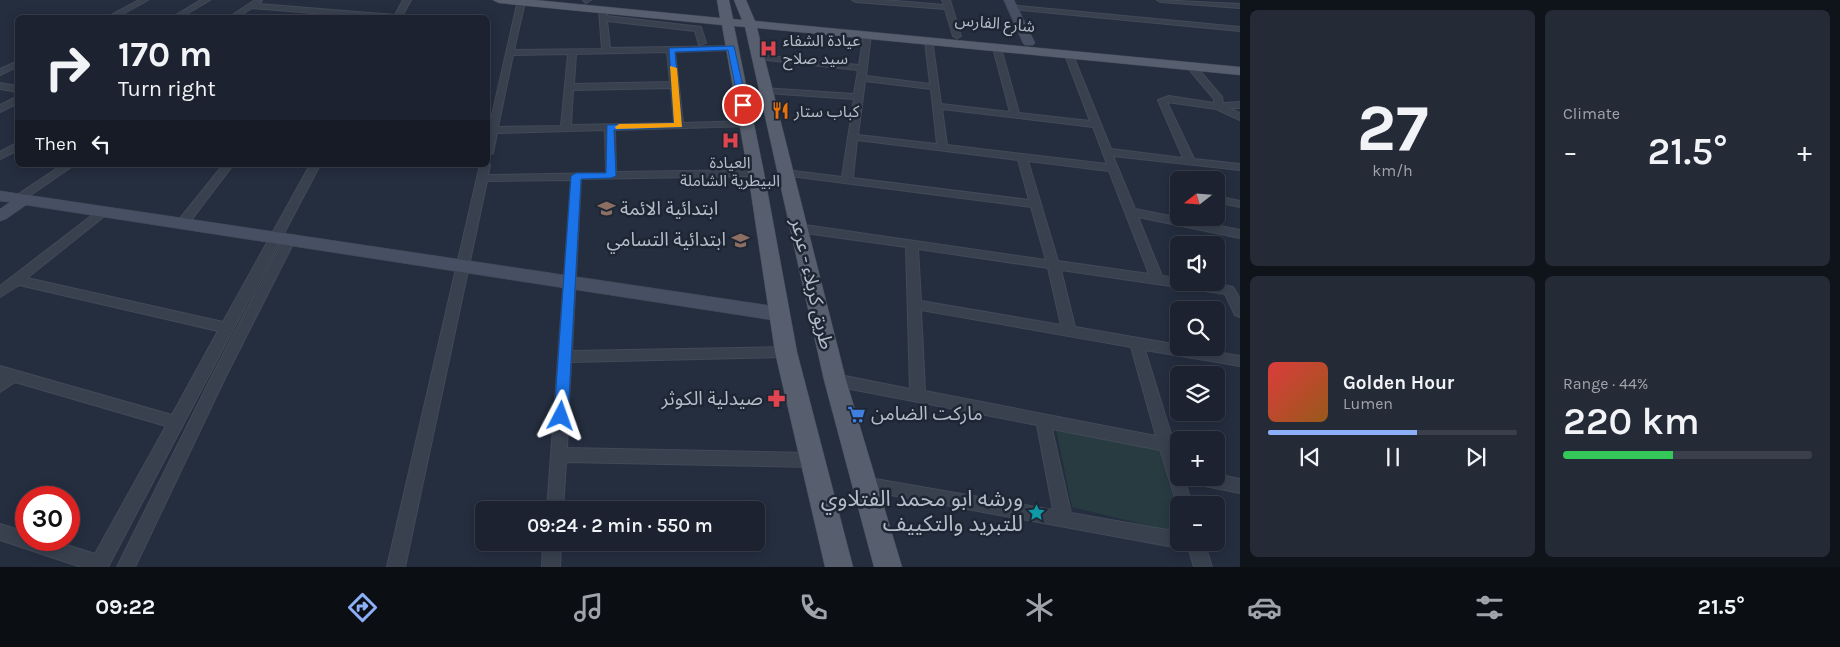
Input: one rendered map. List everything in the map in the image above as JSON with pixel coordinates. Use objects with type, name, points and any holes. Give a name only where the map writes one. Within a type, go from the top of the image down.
[{"type":"main road","points":[[498,0],[603,14],[665,12]]},
{"type":"main road","points":[[573,0],[665,12],[718,24],[728,24]]},
{"type":"main road","name":"شارع الفارس","points":[[665,12],[728,24],[747,18],[867,35],[1240,71]]},
{"type":"main road","name":"طريق كربلاء - عرعر","points":[[747,18],[786,172],[835,380],[888,567]]},
{"type":"main road","name":"طريق كربلاء - عرعر","points":[[728,24],[786,352],[839,567]]},
{"type":"main road","name":"شارع الفارس","points":[[781,24],[957,36],[1240,63]]},
{"type":"street","points":[[115,15],[144,0]]},
{"type":"street","points":[[179,15],[206,0]]},
{"type":"street","points":[[236,15],[260,0]]},
{"type":"street","points":[[398,15],[406,0]]},
{"type":"street","points":[[856,0],[948,4],[957,36]]},
{"type":"street","points":[[1161,0],[1240,6]]},
{"type":"street","points":[[490,142],[521,2]]},
{"type":"street","points":[[1010,3],[1240,29]]},
{"type":"street","points":[[1010,3],[1028,43]]},
{"type":"street","points":[[250,6],[329,15]]},
{"type":"street","points":[[606,51],[603,14],[698,28],[702,42]]},
{"type":"street","points":[[509,53],[671,50],[728,24]]},
{"type":"street","points":[[847,180],[867,35]]},
{"type":"street","points":[[928,41],[942,147]]},
{"type":"street","points":[[998,48],[1015,115]]},
{"type":"street","points":[[671,50],[679,125]]},
{"type":"street","points":[[566,128],[572,52]]},
{"type":"street","points":[[1069,55],[1157,280]]},
{"type":"street","points":[[758,57],[863,68]]},
{"type":"street","points":[[0,72],[15,64]]},
{"type":"street","points":[[1191,66],[1219,99],[1218,106]]},
{"type":"street","points":[[861,78],[935,86]]},
{"type":"street","points":[[569,87],[675,85]]},
{"type":"street","points":[[0,86],[15,88]]},
{"type":"street","points":[[766,90],[859,96]]},
{"type":"street","points":[[1190,162],[1162,100],[1170,99],[1218,106],[1240,105]]},
{"type":"street","points":[[0,109],[15,101]]},
{"type":"street","points":[[938,106],[1096,125]]},
{"type":"street","points":[[1218,106],[1240,117]]},
{"type":"street","points":[[492,130],[747,124]]},
{"type":"street","points":[[610,127],[611,176]]},
{"type":"street","points":[[853,137],[1113,168]]},
{"type":"street","points":[[0,156],[15,147]]},
{"type":"street","points":[[1107,152],[1240,167]]},
{"type":"street","points":[[1022,157],[1054,264],[1070,331]]},
{"type":"street","points":[[7,205],[67,167]]},
{"type":"street","points":[[182,224],[224,167]]},
{"type":"street","points":[[126,567],[218,378],[314,167]]},
{"type":"street","points":[[396,567],[483,171],[576,176],[756,174]]},
{"type":"street","points":[[786,172],[1035,204]]},
{"type":"street","points":[[555,501],[576,176]]},
{"type":"street","points":[[1225,201],[1240,204]]},
{"type":"street","points":[[7,205],[103,212],[779,314]]},
{"type":"street","points":[[0,293],[103,212]]},
{"type":"street","points":[[1131,212],[1240,234]]},
{"type":"street","points":[[798,228],[1230,290],[1240,312]]},
{"type":"street","points":[[0,532],[99,566],[227,328],[282,239]]},
{"type":"street","points":[[912,245],[918,395]]},
{"type":"street","points":[[17,280],[227,328]]},
{"type":"street","points":[[914,304],[1240,361]]},
{"type":"street","points":[[1136,342],[1170,456]]},
{"type":"street","points":[[565,357],[786,352]]},
{"type":"street","points":[[0,386],[6,373],[87,398],[176,422]]},
{"type":"street","points":[[835,380],[1165,444]]},
{"type":"street","points":[[1043,420],[1064,520]]},
{"type":"street","points":[[558,455],[812,460]]},
{"type":"street","points":[[1225,483],[1240,486]]},
{"type":"street","points":[[864,484],[1170,538]]},
{"type":"street","points":[[551,567],[552,551]]},
{"type":"street","points":[[1197,551],[1203,567]]},
{"type":"green space","points":[[1056,429],[1158,448],[1173,496],[1170,496],[1170,531],[1072,507]]},
{"type":"slow traffic","points":[[619,127],[679,125],[673,68]]},
{"type":"place","name":"عيادة الشفاء سيد صلاح","points":[[769,49]]},
{"type":"place","name":"كباب ستار","points":[[780,111]]},
{"type":"place","name":"العيادة البيطرية الشاملة","points":[[730,140]]},
{"type":"place","name":"ابتدائية الائمة","points":[[606,209]]},
{"type":"place","name":"ابتدائية التسامي","points":[[740,240]]},
{"type":"place","name":"صيدلية الكوثر","points":[[777,399]]},
{"type":"place","name":"ماركت الضامن","points":[[857,414]]},
{"type":"place","name":"ورشه ابو محمد الفتلاوي للتبريد والتكييف","points":[[1037,512]]},
{"type":"route","points":[[561,416],[576,176],[611,176],[610,127],[679,125],[671,50],[732,48],[743,105]]}]
